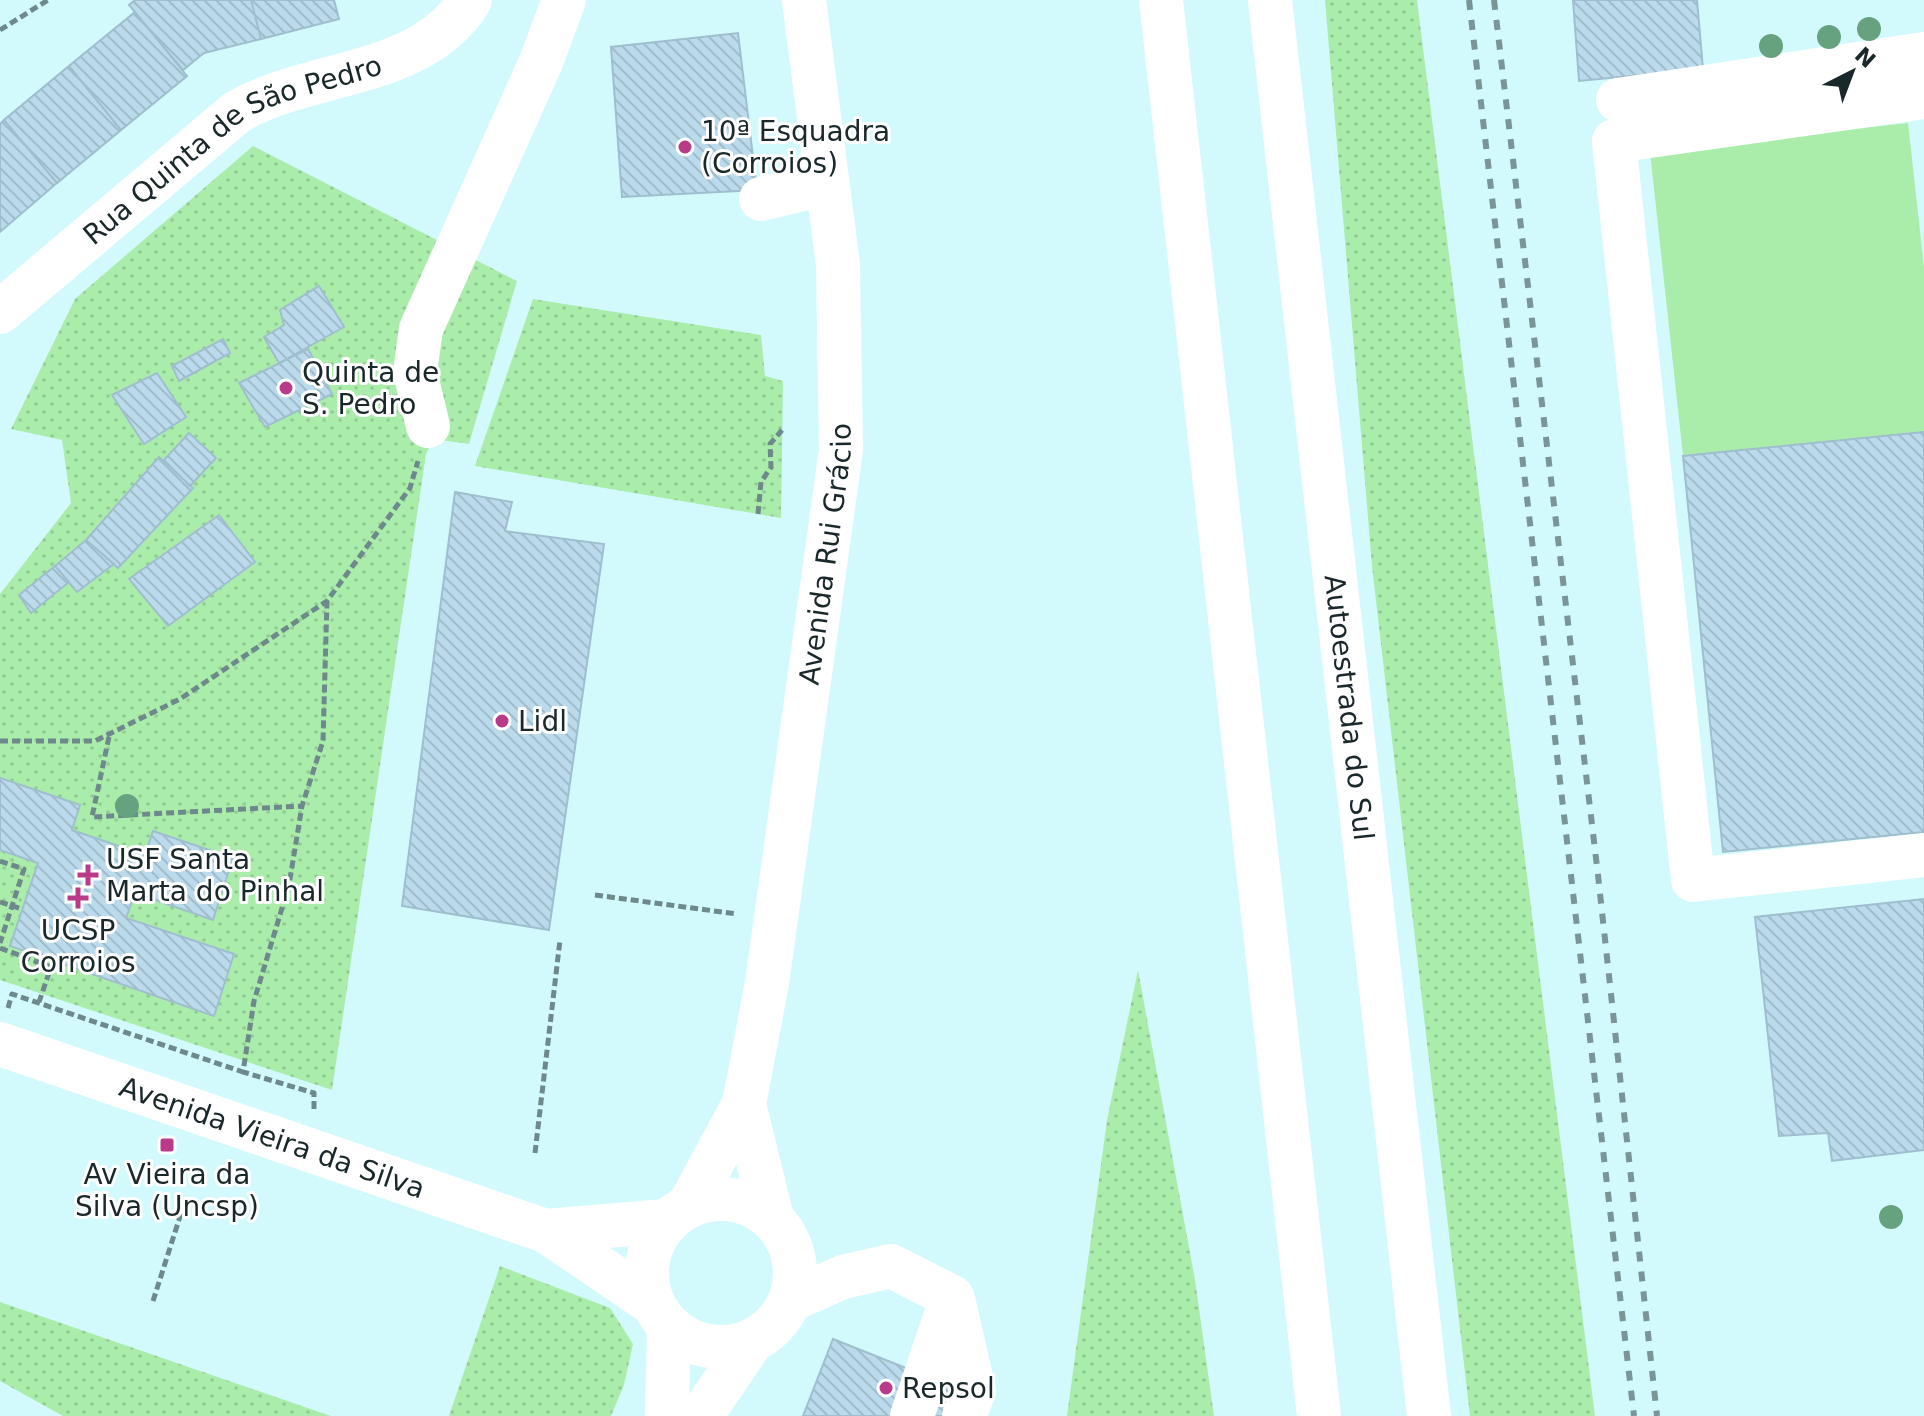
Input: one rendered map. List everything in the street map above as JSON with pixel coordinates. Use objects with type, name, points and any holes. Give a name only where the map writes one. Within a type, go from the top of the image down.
[{"type":"main road","name":"Rua Quinta de São Pedro","points":[[0,312],[237,112],[276,93],[421,49],[446,31],[470,0]]},
{"type":"main road","points":[[428,426],[415,372],[421,329],[541,62],[564,0]]},
{"type":"main road","name":"Avenida Rui Grácio","points":[[678,1212],[744,1104],[767,983],[841,450],[838,265],[804,0]]},
{"type":"main road","points":[[1161,0],[1319,1416]]},
{"type":"main road","name":"Autoestrada do Sul","points":[[1270,0],[1429,1416]]},
{"type":"main road","points":[[1618,100],[1924,54]]},
{"type":"main road","points":[[1924,97],[1614,141],[1693,880],[1924,855]]},
{"type":"main road","points":[[761,199],[827,183]]},
{"type":"main road","name":"Avenida Vieira da Silva","points":[[0,1044],[546,1231],[661,1315]]},
{"type":"main road","name":"Avenida Rui Grácio","points":[[744,1104],[772,1218]]},
{"type":"main road","points":[[719,1198],[748,1202],[772,1218],[790,1242],[796,1271],[791,1300],[775,1324],[752,1341],[693,1415],[646,1274],[651,1245],[678,1212],[719,1198]]},
{"type":"main road","name":"Avenida Vieira da Silva","points":[[546,1231],[678,1212]]},
{"type":"main road","points":[[791,1300],[843,1277],[891,1266],[952,1297],[974,1391],[964,1416]]},
{"type":"main road","points":[[912,1416],[952,1297]]},
{"type":"main road","points":[[661,1315],[694,1342],[723,1348],[752,1341]]},
{"type":"path","points":[[0,30],[48,0]]},
{"type":"path","points":[[0,741],[95,741],[109,736],[180,699],[327,601],[410,488],[428,426]]},
{"type":"path","points":[[758,514],[761,482],[771,467],[770,444],[782,430]]},
{"type":"path","points":[[243,1072],[254,1001],[289,885],[302,806],[323,741],[327,601]]},
{"type":"path","points":[[109,736],[92,817],[302,806]]},
{"type":"path","points":[[0,861],[24,869],[0,946],[51,967],[39,1002],[314,1093],[317,1154]]},
{"type":"path","points":[[595,895],[736,914]]},
{"type":"path","points":[[0,902],[22,909]]},
{"type":"path","points":[[535,1153],[560,940]]},
{"type":"path","points":[[153,1301],[184,1204]]},
{"type":"green space","points":[[1325,0],[1417,0],[1595,1416],[1470,1416],[1372,566]]},
{"type":"green space","points":[[1908,123],[1924,267],[1924,432],[1683,456],[1650,152]]},
{"type":"green space","points":[[253,146],[517,281],[469,444],[433,439],[426,454],[332,1090],[0,980],[0,594],[71,503],[62,440],[11,429],[75,299]]},
{"type":"green space","points":[[533,299],[761,335],[765,376],[783,381],[781,518],[475,466]]},
{"type":"green space","points":[[1138,970],[1195,1280],[1214,1416],[1067,1416],[1107,1120]]},
{"type":"green space","points":[[500,1266],[610,1308],[633,1344],[624,1385],[611,1416],[449,1416]]},
{"type":"green space","points":[[0,1302],[331,1416],[63,1416],[0,1381]]},
{"type":"building","points":[[135,0],[251,0],[261,39],[204,53],[183,70],[129,5]]},
{"type":"building","points":[[251,0],[334,0],[339,19],[261,39]]},
{"type":"building","points":[[1573,0],[1697,0],[1703,69],[1579,81]]},
{"type":"building","points":[[135,12],[187,76],[121,130],[69,66]]},
{"type":"building","name":"10ª Esquadra (Corroios)","points":[[738,33],[757,190],[622,197],[611,47]]},
{"type":"building","points":[[69,66],[121,130],[57,183],[4,120]]},
{"type":"building","points":[[4,120],[57,183],[0,232],[0,124]]},
{"type":"building","points":[[319,286],[344,327],[279,363],[264,337],[284,325],[280,310]]},
{"type":"building","points":[[223,339],[230,353],[179,381],[172,366]]},
{"type":"building","name":"Quinta de S. Pedro","points":[[308,349],[332,394],[265,427],[239,383]]},
{"type":"building","points":[[157,373],[186,417],[144,444],[112,395]]},
{"type":"building","points":[[1924,432],[1924,832],[1723,852],[1683,456]]},
{"type":"building","points":[[189,433],[216,458],[190,486],[164,460]]},
{"type":"building","points":[[159,457],[193,488],[118,568],[86,540]]},
{"type":"building","name":"Lidl","points":[[455,492],[512,502],[505,531],[604,544],[549,930],[402,906]]},
{"type":"building","points":[[219,515],[255,562],[168,626],[129,579]]},
{"type":"building","points":[[86,540],[114,564],[77,592],[55,566]]},
{"type":"building","points":[[55,566],[69,582],[31,613],[19,595]]},
{"type":"building","points":[[0,778],[80,805],[72,830],[145,855],[153,831],[233,858],[213,920],[135,893],[126,918],[234,954],[214,1016],[10,946],[38,863],[0,850]]},
{"type":"building","points":[[1924,899],[1924,1150],[1832,1161],[1828,1133],[1779,1136],[1755,917]]},
{"type":"building","points":[[833,1339],[959,1389],[949,1416],[803,1416]]},
{"type":"railway","points":[[1469,0],[1634,1416]]},
{"type":"railway","points":[[1494,0],[1598,875],[1657,1416]]},
{"type":"place","name":"10ª Esquadra (Corroios)","points":[[685,147]]},
{"type":"place","name":"Quinta de S. Pedro","points":[[286,388]]},
{"type":"place","name":"Lidl","points":[[502,721]]},
{"type":"place","name":"USF Santa Marta do Pinhal","points":[[88,875]]},
{"type":"place","name":"UCSP Corroios","points":[[78,898]]},
{"type":"place","name":"Av Vieira da Silva (Uncsp)","points":[[167,1145]]},
{"type":"place","name":"Repsol","points":[[886,1388]]}]
